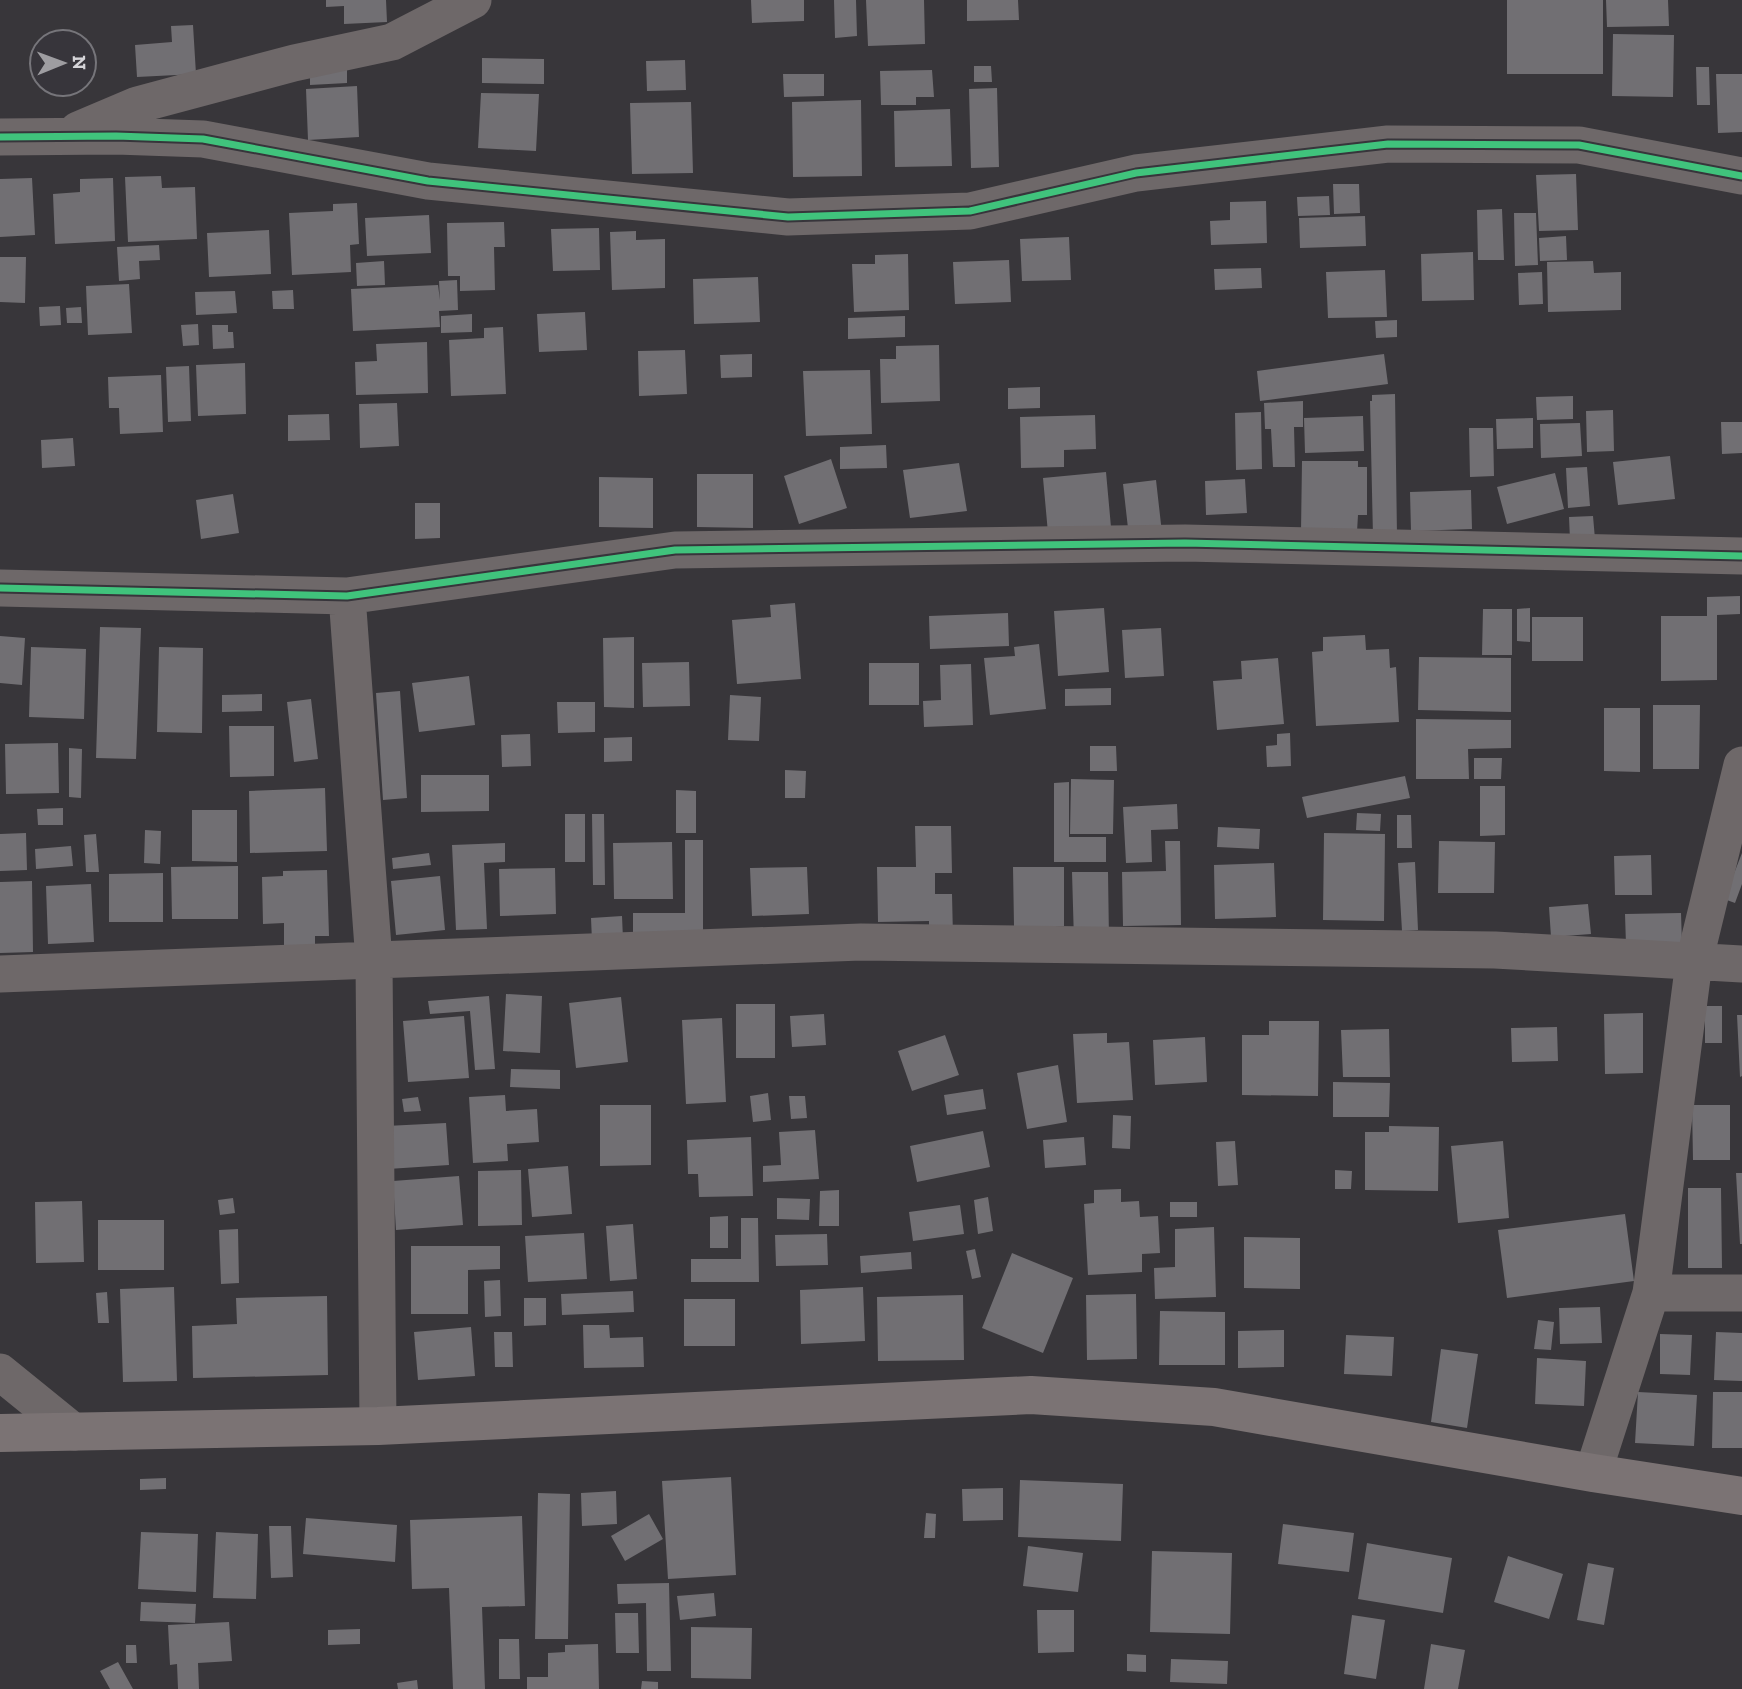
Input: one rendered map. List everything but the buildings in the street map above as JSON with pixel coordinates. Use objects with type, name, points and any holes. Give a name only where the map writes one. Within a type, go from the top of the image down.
[{"type":"main road","points":[[0,1433],[378,1426],[1031,1395],[1214,1407],[1742,1496]]},
{"type":"street","points":[[63,137],[137,105],[294,63],[392,42],[473,0]]},
{"type":"street","points":[[0,137],[203,139],[428,181],[788,217],[970,211],[1136,173],[1388,144],[1579,145],[1742,176]]},
{"type":"street","points":[[0,588],[347,596],[674,550],[1185,543],[1742,555]]},
{"type":"street","points":[[347,596],[374,961],[378,1426]]},
{"type":"street","points":[[1593,1473],[1651,1293],[1694,962],[1742,765]]},
{"type":"street","points":[[0,974],[861,942],[1495,950],[1742,964]]},
{"type":"street","points":[[1651,1293],[1742,1293]]},
{"type":"street","points":[[0,1372],[74,1432]]},
{"type":"cycle path","points":[[0,137],[116,136],[203,139],[428,181],[788,217],[970,211],[1136,173],[1388,144],[1579,145],[1742,176]]},
{"type":"cycle path","points":[[0,588],[347,596],[675,550],[1185,543],[1742,556]]}]
